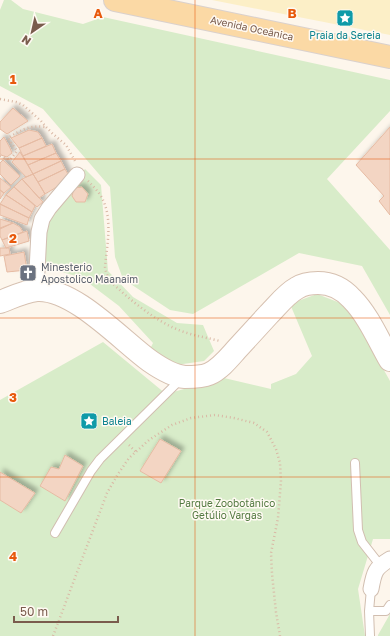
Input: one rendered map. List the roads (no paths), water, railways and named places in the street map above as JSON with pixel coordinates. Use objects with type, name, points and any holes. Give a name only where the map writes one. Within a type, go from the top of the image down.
[{"type":"main road","name":"Avenida Oceânica","points":[[114,0],[390,57]]},
{"type":"street","points":[[36,290],[39,232],[42,219],[77,172]]},
{"type":"street","points":[[0,302],[36,290],[50,291],[62,295],[86,309],[143,356],[168,372],[183,377],[209,374],[223,365],[285,297],[298,287],[310,284],[326,283],[340,289],[352,298],[363,312],[390,360]]},
{"type":"street","points":[[371,589],[374,573],[385,562]]},
{"type":"lane","points":[[55,533],[100,459],[183,377]]},
{"type":"lane","points":[[355,463],[358,530],[362,542],[385,562]]},
{"type":"lane","points":[[370,636],[369,611],[371,589]]},
{"type":"lane","points":[[369,611],[386,611],[390,605]]},
{"type":"place","name":"Praia da Sereia","points":[[345,18]]},
{"type":"place","name":"Minesterio Apostolico Maanaim","points":[[28,273]]},
{"type":"place","name":"Baleia","points":[[89,421]]},
{"type":"park label","name":"Parque Zoobotânico Getúlio Vargas","points":[[227,508]]}]
